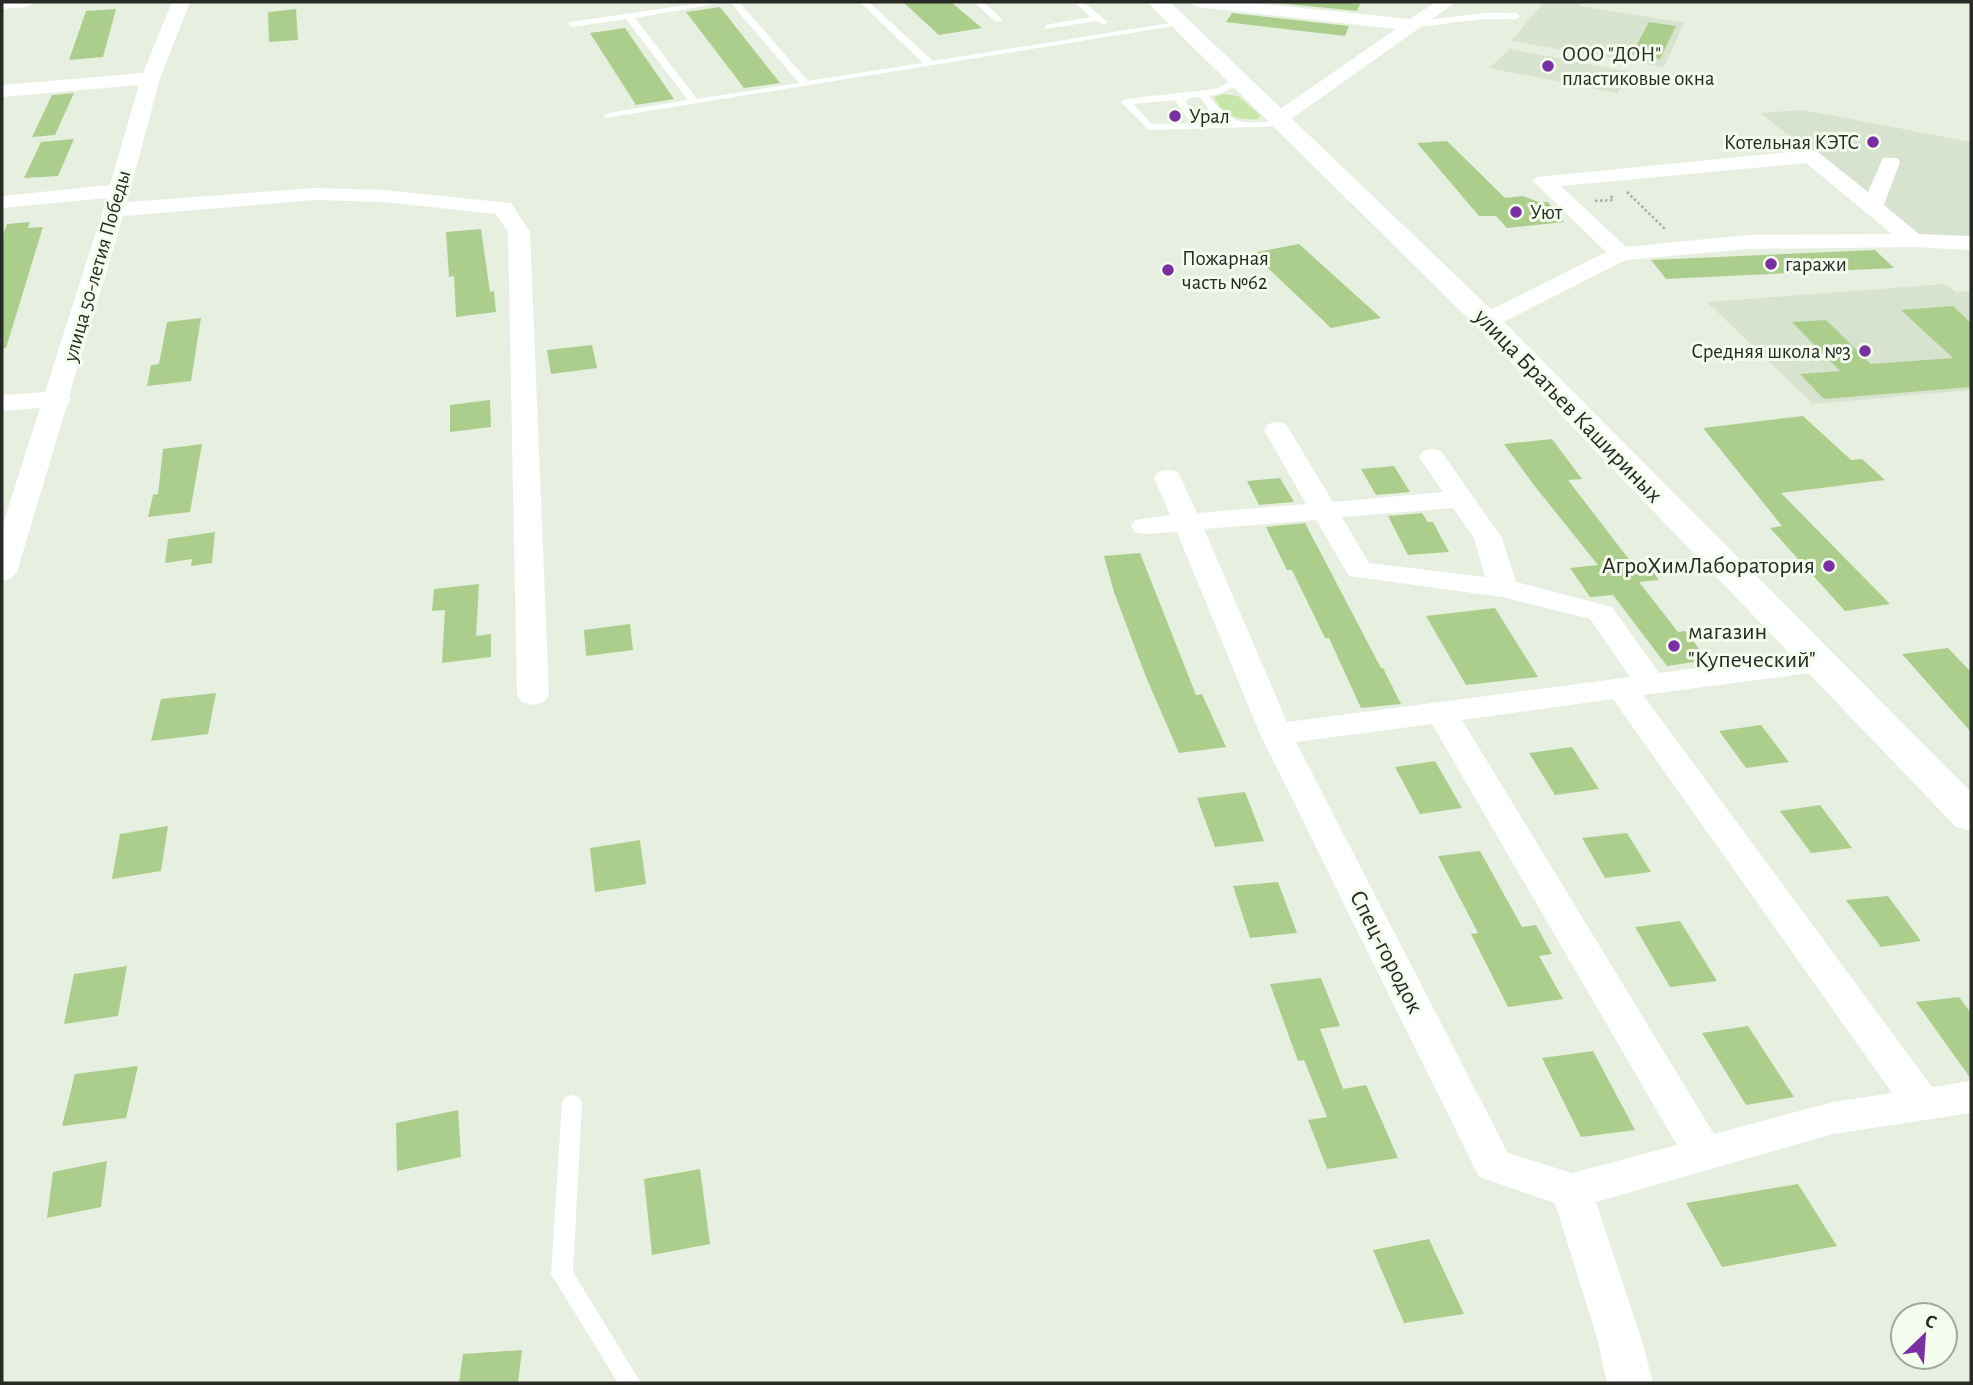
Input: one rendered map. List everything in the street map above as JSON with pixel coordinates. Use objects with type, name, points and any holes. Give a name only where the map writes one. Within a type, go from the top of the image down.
[{"type":"main road","name":"улица Братьев Кашириных","points":[[1158,2],[1189,13],[1240,80],[1487,321],[1971,817]]},
{"type":"street","points":[[2,4],[27,2]]},
{"type":"street","name":"улица 50-летия Победы","points":[[2,572],[8,531],[58,399],[150,78],[181,2]]},
{"type":"street","points":[[1282,121],[1410,25],[1447,2]]},
{"type":"street","points":[[1189,13],[1410,25]]},
{"type":"street","points":[[2,91],[150,78]]},
{"type":"street","points":[[1621,254],[1544,181],[1811,156],[1913,240]]},
{"type":"street","points":[[1873,206],[1890,162]]},
{"type":"street","points":[[2,202],[315,194],[384,196],[503,208],[519,232],[533,695]]},
{"type":"street","points":[[1487,321],[1621,254],[1747,242],[1913,240],[1971,243]]},
{"type":"street","points":[[2,403],[58,399]]},
{"type":"street","points":[[1277,430],[1359,570],[1503,589],[1601,613],[1636,686],[1922,1104]]},
{"type":"street","points":[[1432,457],[1488,538],[1503,589]]},
{"type":"street","name":"Спец-городок","points":[[1168,478],[1276,734],[1494,1165],[1572,1191]]},
{"type":"street","points":[[1145,526],[1461,499]]},
{"type":"street","points":[[1276,734],[1817,662]]},
{"type":"street","points":[[1441,712],[1704,1154]]},
{"type":"street","points":[[1630,1383],[1620,1342],[1572,1191],[1833,1118],[1971,1097]]},
{"type":"lane","points":[[573,24],[723,2]]},
{"type":"lane","points":[[734,2],[805,84]]},
{"type":"lane","points":[[864,2],[930,64]]},
{"type":"lane","points":[[978,2],[999,20]]},
{"type":"lane","points":[[1078,2],[1119,33]]},
{"type":"lane","points":[[609,116],[1119,33],[1189,13]]},
{"type":"lane","points":[[628,15],[694,102]]},
{"type":"lane","points":[[1410,25],[1482,16],[1516,16]]},
{"type":"lane","points":[[1048,27],[1099,18]]},
{"type":"lane","points":[[1240,80],[1217,92],[1126,102],[1149,127],[1282,121]]},
{"type":"lane","points":[[1202,93],[1219,116],[1236,123]]},
{"type":"lane","points":[[1186,95],[1180,101],[1194,120],[1217,124]]},
{"type":"lane","points":[[572,1104],[562,1274],[630,1383]]},
{"type":"path","points":[[1610,175],[1684,248]]},
{"type":"shaded area","points":[[1544,2],[1581,2],[1580,6],[1684,23],[1664,67],[1511,41]]},
{"type":"shaded area","points":[[1510,49],[1634,73],[1617,93],[1489,68]]},
{"type":"shaded area","points":[[1803,110],[1971,142],[1971,239],[1919,237],[1760,113]]},
{"type":"shaded area","name":"Средняя школа №3","points":[[1945,284],[1956,292],[1971,291],[1971,390],[1813,404],[1707,302]]},
{"type":"green space","points":[[1223,94],[1238,96],[1260,115],[1259,119],[1238,118],[1227,113],[1214,97]]},
{"type":"building","points":[[903,2],[951,2],[982,28],[939,35]]},
{"type":"building","points":[[1267,2],[1338,2],[1360,4],[1357,11]]},
{"type":"building","points":[[720,7],[780,83],[744,88],[686,12]]},
{"type":"building","points":[[116,9],[103,57],[69,60],[86,11]]},
{"type":"building","points":[[296,9],[298,40],[269,42],[268,12]]},
{"type":"building","points":[[1232,13],[1349,26],[1345,36],[1226,22]]},
{"type":"building","points":[[1649,22],[1676,26],[1660,59],[1632,54]]},
{"type":"building","points":[[625,28],[674,99],[636,105],[590,33]]},
{"type":"building","points":[[74,93],[55,135],[32,137],[52,95]]},
{"type":"building","points":[[74,139],[58,176],[24,178],[41,142]]},
{"type":"building","points":[[1447,141],[1505,198],[1523,196],[1539,202],[1548,202],[1564,222],[1507,228],[1496,216],[1479,216],[1417,143]]},
{"type":"building","points":[[30,222],[28,228],[43,227],[6,348],[2,348],[2,237],[7,224]]},
{"type":"building","points":[[481,229],[490,292],[494,291],[496,312],[456,317],[454,276],[449,277],[446,232]]},
{"type":"building","points":[[1299,244],[1381,318],[1331,328],[1252,253]]},
{"type":"building","name":"гаражи","points":[[1875,250],[1894,268],[1666,279],[1651,260]]},
{"type":"building","points":[[1953,306],[1971,323],[1971,387],[1824,399],[1800,374],[1840,371],[1792,322],[1826,320],[1871,364],[1953,358],[1901,310]]},
{"type":"building","points":[[201,318],[191,381],[147,386],[151,365],[159,364],[167,322]]},
{"type":"building","points":[[592,345],[597,368],[551,374],[547,350]]},
{"type":"building","points":[[490,400],[491,427],[450,432],[450,405]]},
{"type":"building","points":[[1803,416],[1851,460],[1862,459],[1885,480],[1781,493],[1890,604],[1845,611],[1770,528],[1782,526],[1703,428]]},
{"type":"building","points":[[1552,439],[1582,479],[1568,480],[1631,562],[1644,560],[1659,580],[1639,582],[1678,632],[1685,631],[1708,660],[1667,666],[1613,595],[1590,597],[1570,568],[1598,565],[1504,444]]},
{"type":"building","points":[[202,444],[190,512],[148,517],[153,495],[158,494],[163,449]]},
{"type":"building","points":[[1394,466],[1410,492],[1376,495],[1361,469]]},
{"type":"building","points":[[1280,478],[1294,502],[1259,505],[1247,481]]},
{"type":"building","points":[[1422,513],[1428,522],[1433,522],[1449,552],[1408,555],[1388,516]]},
{"type":"building","points":[[1305,523],[1401,704],[1361,708],[1329,638],[1325,638],[1292,570],[1287,570],[1266,527]]},
{"type":"building","points":[[215,532],[212,563],[191,566],[192,559],[165,563],[168,539]]},
{"type":"building","points":[[1140,553],[1196,695],[1202,694],[1226,747],[1179,753],[1146,677],[1114,592],[1104,556]]},
{"type":"building","points":[[479,584],[476,636],[491,634],[491,657],[442,663],[445,610],[432,611],[434,589]]},
{"type":"building","points":[[1495,608],[1538,677],[1466,685],[1426,616]]},
{"type":"building","points":[[630,624],[633,650],[586,656],[584,630]]},
{"type":"building","points":[[1948,648],[1971,672],[1971,732],[1902,654]]},
{"type":"building","points":[[216,693],[208,734],[151,741],[161,699]]},
{"type":"building","points":[[1761,725],[1789,762],[1746,768],[1719,731]]},
{"type":"building","points":[[1572,747],[1599,789],[1555,795],[1529,753]]},
{"type":"building","points":[[1435,761],[1462,808],[1420,814],[1395,767]]},
{"type":"building","points":[[1245,792],[1264,841],[1215,847],[1197,798]]},
{"type":"building","points":[[1820,805],[1852,848],[1811,853],[1780,811]]},
{"type":"building","points":[[168,826],[161,871],[112,879],[120,834]]},
{"type":"building","points":[[1627,833],[1651,872],[1605,878],[1582,838]]},
{"type":"building","points":[[640,840],[646,884],[595,892],[590,848]]},
{"type":"building","points":[[1480,851],[1522,927],[1536,925],[1552,954],[1539,956],[1563,999],[1508,1007],[1471,934],[1478,933],[1438,856]]},
{"type":"building","points":[[1278,882],[1297,933],[1250,938],[1233,886]]},
{"type":"building","points":[[1888,896],[1921,941],[1881,947],[1846,900]]},
{"type":"building","points":[[1680,921],[1717,981],[1670,987],[1635,927]]},
{"type":"building","points":[[127,966],[118,1016],[64,1024],[74,974]]},
{"type":"building","points":[[1321,978],[1340,1026],[1320,1029],[1343,1089],[1366,1085],[1398,1158],[1327,1169],[1308,1120],[1327,1117],[1304,1060],[1298,1061],[1270,984]]},
{"type":"building","points":[[1959,997],[1971,1013],[1971,1079],[1916,1002]]},
{"type":"building","points":[[1748,1026],[1794,1097],[1746,1105],[1702,1033]]},
{"type":"building","points":[[1593,1051],[1635,1130],[1581,1137],[1542,1058]]},
{"type":"building","points":[[138,1066],[126,1118],[62,1126],[75,1074]]},
{"type":"building","points":[[458,1110],[461,1157],[397,1171],[396,1123]]},
{"type":"building","points":[[107,1161],[101,1207],[47,1218],[53,1172]]},
{"type":"building","points":[[700,1169],[710,1244],[652,1255],[644,1179]]},
{"type":"building","points":[[1798,1184],[1837,1246],[1722,1267],[1686,1203]]},
{"type":"building","points":[[1429,1239],[1464,1314],[1404,1323],[1373,1250]]},
{"type":"building","points":[[522,1350],[518,1383],[459,1383],[463,1354]]},
{"type":"place","name":"ООО \"ДОН\" пластиковые окна","points":[[1548,66]]},
{"type":"place","name":"Урал","points":[[1175,116]]},
{"type":"place","name":"Котельная КЭТС","points":[[1873,142]]},
{"type":"place","name":"Уют","points":[[1516,212]]},
{"type":"place","name":"гаражи","points":[[1771,264]]},
{"type":"place","name":"Пожарная часть №62","points":[[1168,270]]},
{"type":"place","name":"Средняя школа №3","points":[[1865,351]]},
{"type":"place","name":"АгроХимЛаборатория","points":[[1829,566]]},
{"type":"place","name":"магазин \"Купеческий\"","points":[[1674,646]]}]
